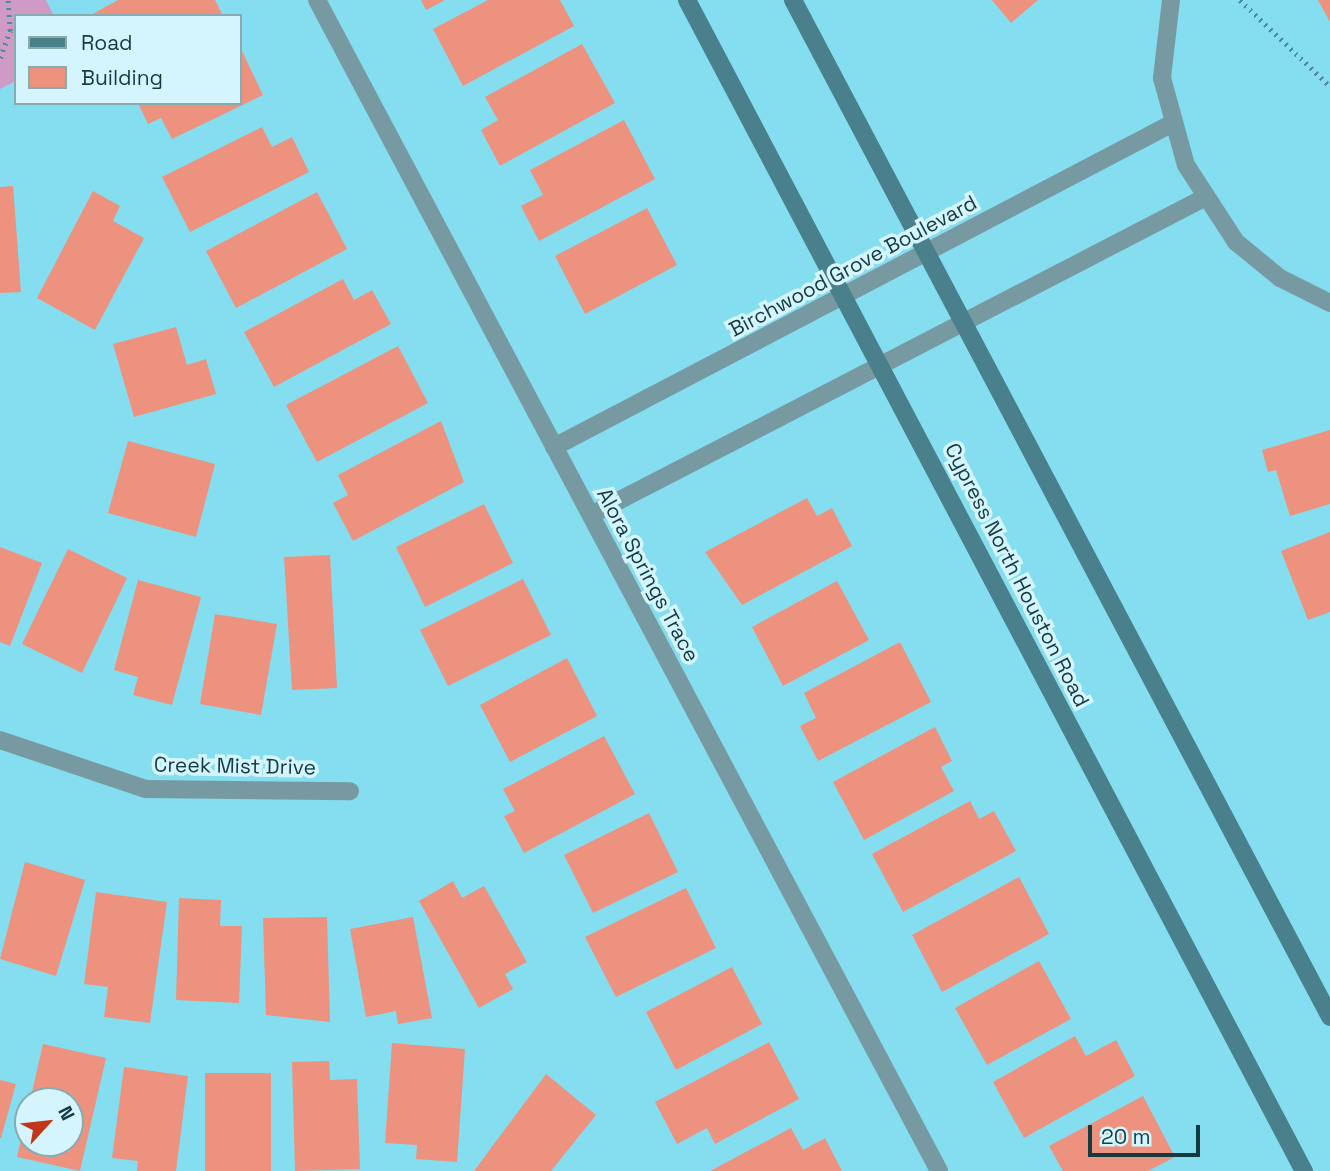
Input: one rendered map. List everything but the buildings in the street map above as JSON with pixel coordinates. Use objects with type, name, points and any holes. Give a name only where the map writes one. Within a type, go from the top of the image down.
[{"type":"main road","name":"Cypress North Houston Road","points":[[687,0],[883,362],[1188,960],[1304,1171]]},
{"type":"main road","points":[[793,0],[1330,1017]]},
{"type":"street","name":"Alora Springs Trace","points":[[317,0],[939,1171]]},
{"type":"street","points":[[1171,0],[1162,78],[1171,124],[1204,198],[1236,242],[1280,278],[1330,303]]},
{"type":"street","name":"Birchwood Grove Boulevard","points":[[554,447],[1171,124]]},
{"type":"street","points":[[591,515],[1204,198]]},
{"type":"street","name":"Creek Mist Drive","points":[[0,740],[146,789],[351,791]]},
{"type":"path","points":[[0,58],[10,31],[8,0]]},
{"type":"path","points":[[1240,0],[1330,86]]},
{"type":"shaded area","points":[[0,0],[46,0],[53,14],[14,14],[14,82],[0,89]]}]
